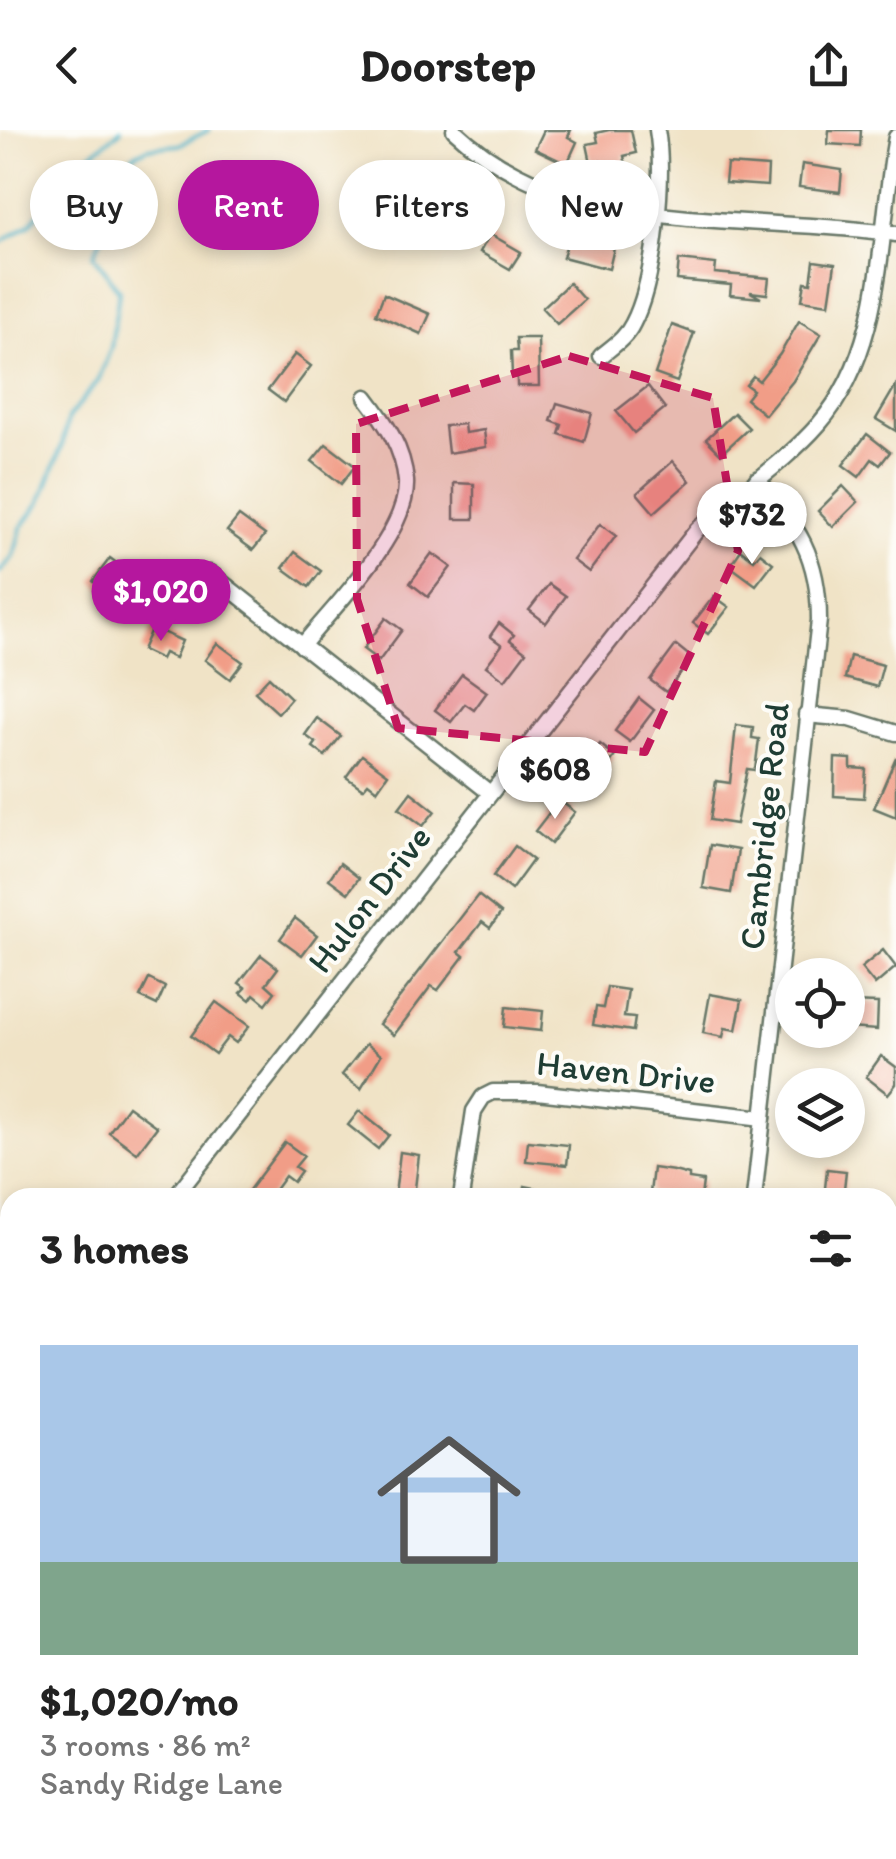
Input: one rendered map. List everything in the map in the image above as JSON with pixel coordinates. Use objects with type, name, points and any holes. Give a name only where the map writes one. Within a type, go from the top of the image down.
[{"type":"street","points":[[454,130],[474,149],[525,180]]},
{"type":"street","points":[[657,130],[657,160]]},
{"type":"street","name":"Hulon Drive","points":[[182,1188],[696,530],[818,425],[844,388],[862,347],[889,233],[896,137]]},
{"type":"street","points":[[659,213],[889,233]]},
{"type":"street","points":[[601,356],[624,338],[633,324],[648,280],[652,250]]},
{"type":"street","points":[[302,646],[383,544],[406,493],[403,464],[387,424],[366,397]]},
{"type":"street","name":"Cambridge Road","points":[[755,1188],[819,620],[813,562],[796,526],[757,479]]},
{"type":"street","points":[[210,573],[490,794]]},
{"type":"street","points":[[806,715],[850,719],[896,732]]},
{"type":"street","name":"Haven Drive","points":[[463,1188],[474,1111],[484,1096],[501,1090],[763,1118]]},
{"type":"highlighted area","points":[[569,356],[713,398],[738,551],[645,752],[398,728],[357,599],[356,424]]},
{"type":"building","points":[[544,130],[571,130],[568,137],[577,142],[569,160],[558,160],[535,149]]},
{"type":"building","points":[[631,130],[636,153],[624,156],[625,160],[590,160],[587,144],[598,142],[596,133]]},
{"type":"building","points":[[829,130],[861,130],[860,146],[828,144]]},
{"type":"building","points":[[727,164],[768,167],[767,186],[725,183]]},
{"type":"building","points":[[802,164],[842,170],[840,192],[799,187]]},
{"type":"building","points":[[505,243],[521,252],[510,269],[480,252],[505,250]]},
{"type":"building","points":[[565,250],[614,250],[609,269],[563,257]]},
{"type":"building","points":[[679,260],[716,264],[715,273],[769,278],[767,294],[750,292],[761,298],[730,295],[731,285],[677,280]]},
{"type":"building","points":[[814,261],[835,264],[829,304],[802,300],[805,282],[811,283]]},
{"type":"building","points":[[569,283],[584,300],[557,324],[542,308]]},
{"type":"building","points":[[384,294],[430,314],[421,334],[376,314]]},
{"type":"building","points":[[799,321],[821,334],[793,381],[765,415],[746,399],[753,390],[746,385],[753,376],[759,381]]},
{"type":"building","points":[[672,325],[694,333],[677,382],[655,374]]},
{"type":"building","points":[[516,338],[538,338],[539,386],[517,386],[517,375],[512,375],[511,351],[517,351]]},
{"type":"building","points":[[295,354],[311,366],[284,402],[268,390]]},
{"type":"building","points":[[896,385],[896,431],[876,419]]},
{"type":"building","points":[[648,386],[665,408],[634,433],[616,411]]},
{"type":"building","points":[[557,403],[592,413],[584,442],[559,434],[562,425],[551,421]]},
{"type":"building","points":[[734,413],[749,428],[721,454],[706,439]]},
{"type":"building","points":[[464,424],[465,433],[484,430],[486,447],[448,453],[445,426]]},
{"type":"building","points":[[867,434],[890,452],[880,465],[872,459],[859,477],[843,465]]},
{"type":"building","points":[[326,444],[355,466],[341,484],[312,461]]},
{"type":"building","points":[[673,461],[690,481],[654,513],[637,493]]},
{"type":"building","points":[[454,483],[474,484],[474,519],[454,519]]},
{"type":"building","points":[[843,486],[858,502],[833,527],[818,511]]},
{"type":"building","points":[[239,516],[265,535],[253,550],[227,531]]},
{"type":"building","points":[[600,524],[616,536],[589,572],[573,560]]},
{"type":"building","points":[[741,550],[754,560],[760,553],[773,563],[756,585],[730,566]]},
{"type":"building","points":[[295,552],[321,571],[309,587],[283,568]]},
{"type":"building","points":[[432,553],[451,567],[428,597],[410,583]]},
{"type":"building","points":[[110,558],[130,573],[111,598],[93,581]]},
{"type":"building","points":[[549,584],[566,596],[546,623],[529,610]]},
{"type":"building","points":[[714,596],[729,607],[708,634],[693,623]]},
{"type":"building","points":[[386,618],[402,630],[379,661],[363,649]]},
{"type":"building","points":[[499,623],[514,635],[510,640],[526,652],[505,680],[486,666],[502,645],[490,636]]},
{"type":"building","points":[[152,627],[182,641],[175,658],[164,653],[161,659],[142,650]]},
{"type":"building","points":[[217,643],[243,662],[230,679],[205,660]]},
{"type":"building","points":[[676,645],[692,658],[666,692],[650,680]]},
{"type":"building","points":[[850,656],[883,665],[877,687],[845,678]]},
{"type":"building","points":[[462,674],[487,692],[474,710],[465,704],[451,722],[435,710]]},
{"type":"building","points":[[269,677],[291,698],[278,713],[255,692]]},
{"type":"building","points":[[639,698],[654,710],[630,742],[615,731]]},
{"type":"building","points":[[317,718],[341,736],[325,756],[305,735]]},
{"type":"building","points":[[736,725],[753,727],[752,738],[759,739],[755,770],[747,769],[736,824],[710,820],[716,781],[730,783]]},
{"type":"building","points":[[600,744],[615,756],[589,791],[573,780]]},
{"type":"building","points":[[362,755],[388,774],[377,790],[368,783],[363,789],[346,777]]},
{"type":"building","points":[[896,757],[896,817],[874,808]]},
{"type":"building","points":[[835,758],[851,759],[851,768],[866,769],[864,798],[834,796]]},
{"type":"building","points":[[411,792],[435,811],[423,826],[399,808]]},
{"type":"building","points":[[559,800],[575,812],[551,844],[535,831]]},
{"type":"building","points":[[710,845],[738,850],[731,893],[703,888]]},
{"type":"building","points":[[515,846],[533,860],[511,890],[493,876]]},
{"type":"building","points":[[340,863],[359,878],[348,893],[329,879]]},
{"type":"building","points":[[478,895],[501,913],[490,928],[482,922],[459,952],[464,956],[438,990],[431,986],[394,1035],[379,1024]]},
{"type":"building","points":[[295,918],[317,935],[302,955],[280,939]]},
{"type":"building","points":[[883,950],[896,967],[875,985],[865,973],[865,965]]},
{"type":"building","points":[[261,955],[278,968],[266,984],[275,992],[266,1004],[254,994],[250,1000],[241,993],[246,988],[239,983]]},
{"type":"building","points":[[149,979],[165,987],[157,1005],[140,997]]},
{"type":"building","points":[[607,987],[628,990],[624,1017],[635,1018],[633,1031],[593,1025],[596,1007],[603,1008]]},
{"type":"building","points":[[710,994],[742,1000],[736,1030],[725,1028],[723,1037],[703,1033]]},
{"type":"building","points":[[216,1002],[249,1026],[236,1043],[228,1037],[215,1054],[191,1036]]},
{"type":"building","points":[[865,1003],[878,1003],[877,1030],[865,1029]]},
{"type":"building","points":[[506,1007],[543,1011],[541,1031],[504,1027]]},
{"type":"building","points":[[366,1044],[381,1055],[361,1089],[342,1075]]},
{"type":"building","points":[[881,1056],[896,1067],[896,1084],[888,1094],[866,1077]]},
{"type":"building","points":[[128,1106],[157,1127],[137,1153],[109,1132]]},
{"type":"building","points":[[359,1111],[389,1135],[378,1149],[348,1125]]},
{"type":"building","points":[[528,1141],[569,1145],[567,1165],[526,1161]]},
{"type":"building","points":[[285,1142],[304,1156],[295,1167],[301,1171],[293,1182],[285,1176],[276,1188],[250,1188]]},
{"type":"building","points":[[400,1152],[419,1155],[415,1188],[396,1188]]},
{"type":"building","points":[[653,1168],[703,1181],[702,1188],[651,1188]]},
{"type":"building","points":[[827,1169],[846,1171],[844,1188],[825,1188]]},
{"type":"waterway","points":[[0,243],[30,224],[80,163],[121,130]]},
{"type":"waterway","points":[[0,572],[14,556],[21,528],[41,501],[68,418],[98,381],[111,348],[119,291],[94,255],[101,238],[130,200],[132,156],[148,148],[179,145],[209,130]]}]
